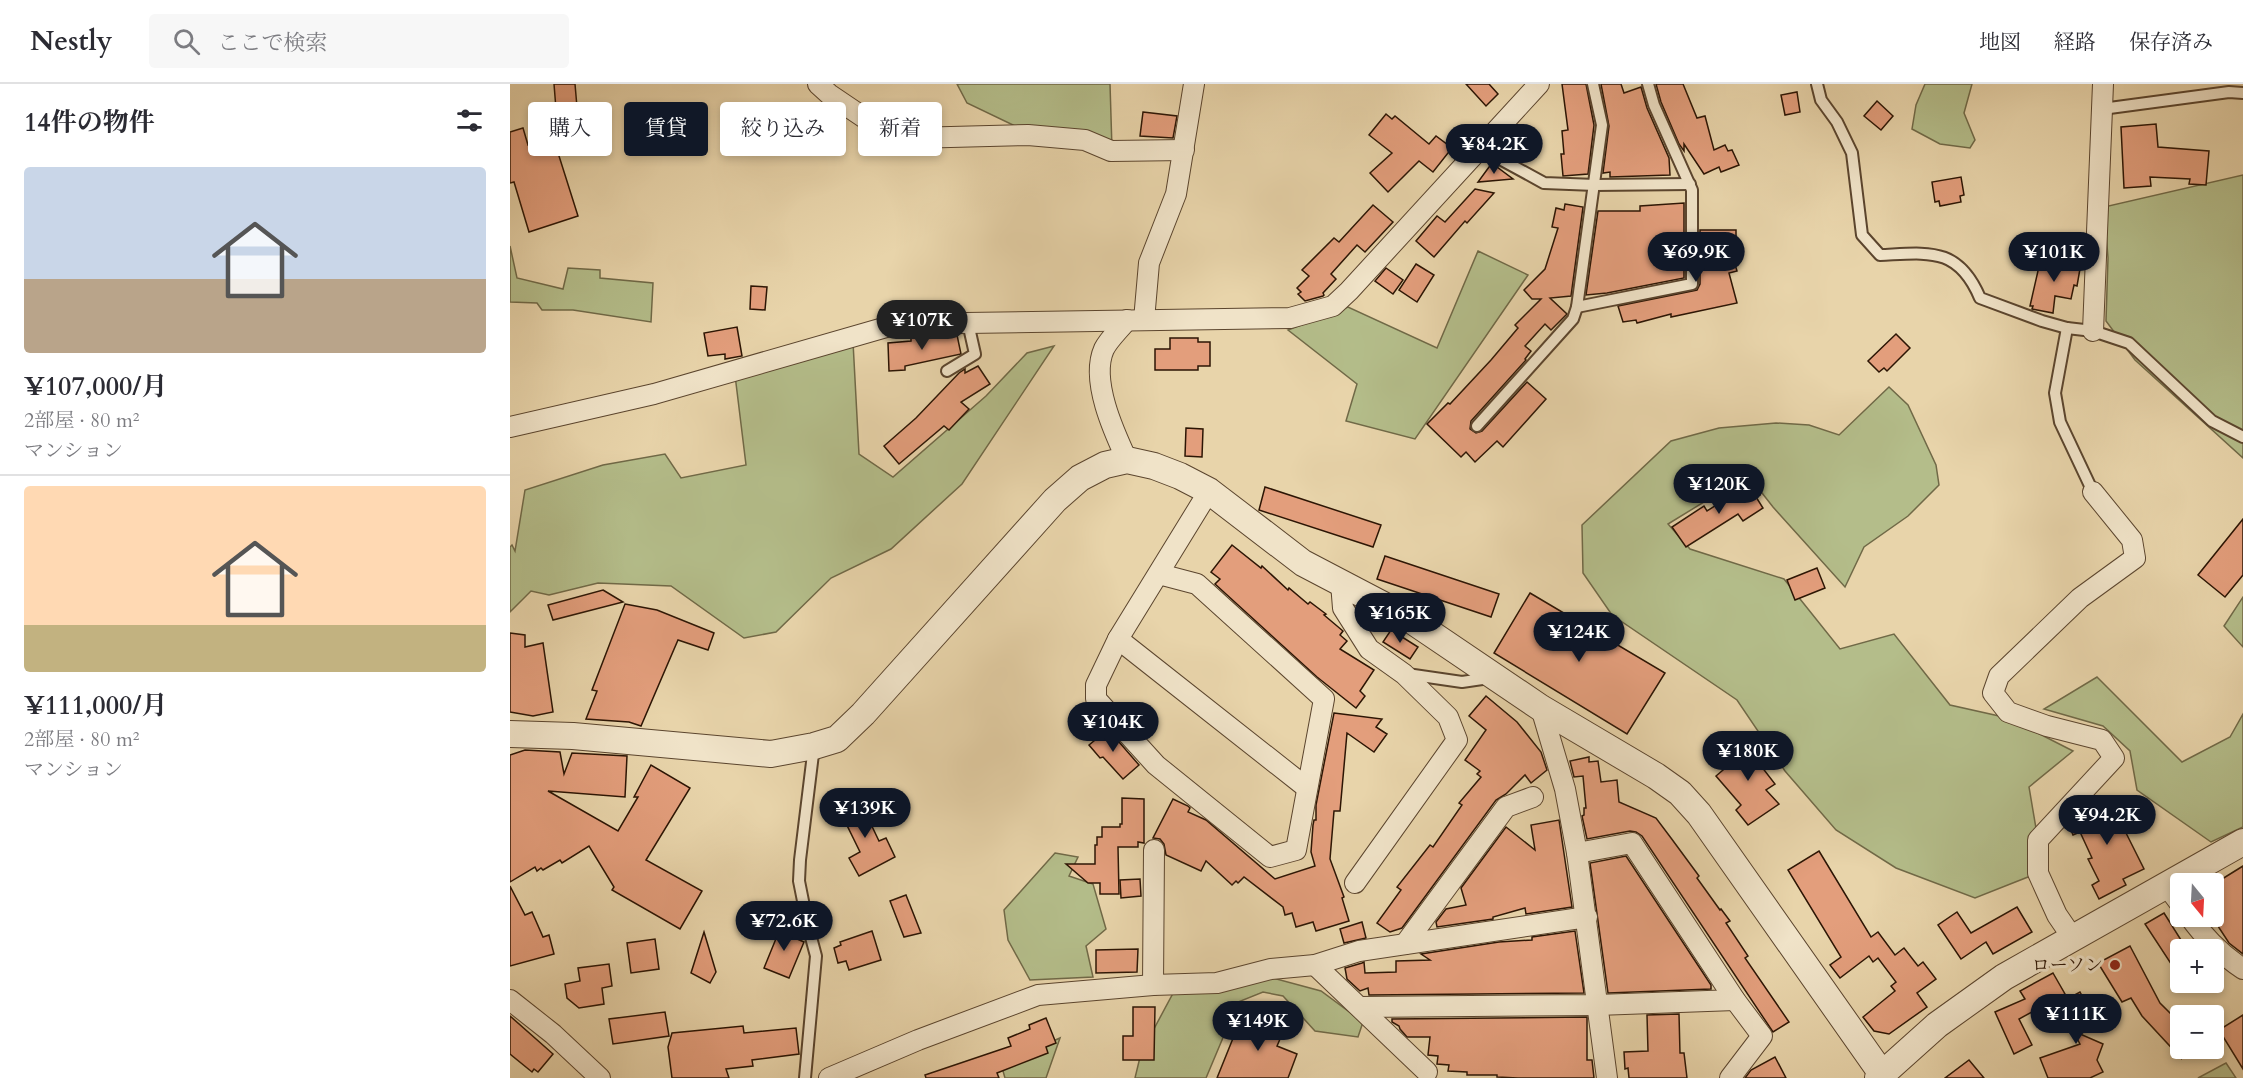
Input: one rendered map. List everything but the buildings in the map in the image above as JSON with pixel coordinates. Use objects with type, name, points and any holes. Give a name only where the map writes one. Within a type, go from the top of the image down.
[{"type":"street","points":[[818,84],[866,119],[912,138],[1028,135],[1085,140],[1111,151],[1184,150]]},
{"type":"street","points":[[1127,460],[1111,427],[1102,397],[1100,369],[1104,349],[1136,320],[1149,263],[1176,194],[1194,84]]},
{"type":"street","points":[[510,427],[654,394],[897,324],[1290,318],[1333,306],[1539,84]]},
{"type":"street","points":[[2093,331],[2103,84]]},
{"type":"street","points":[[510,734],[573,736],[771,754],[837,739],[863,714],[1055,500],[1080,478],[1105,465],[1127,460],[1154,466],[1209,491],[1303,563],[1408,618],[1541,708],[1656,776],[1680,793],[1699,814],[1880,1076],[1937,1025],[2004,977],[2072,937],[2170,897]]},
{"type":"street","points":[[1158,574],[1197,584],[1324,699],[1296,850],[1270,856],[1156,765],[1096,699],[1095,685],[1118,639],[1209,491]]},
{"type":"street","points":[[2072,937],[2056,915],[2038,873],[2038,840],[2114,758],[2102,740],[2047,726],[2008,712],[1993,693],[1999,676],[2080,598],[2135,558],[2132,540],[2093,492]]},
{"type":"street","points":[[1341,583],[1343,608],[1369,649],[1404,674],[1448,717],[1457,740],[1355,883]]},
{"type":"street","points":[[1118,639],[1307,788]]},
{"type":"street","points":[[1541,708],[1565,789],[1577,853],[1607,1078]]},
{"type":"street","points":[[1405,944],[1506,807],[1533,797]]},
{"type":"street","points":[[2203,873],[2243,842]]},
{"type":"street","points":[[1577,853],[1632,843],[1735,1000],[1762,1036],[1730,1078]]},
{"type":"street","points":[[1153,985],[1154,850]]},
{"type":"street","points":[[829,1078],[918,1040],[1038,994],[1153,985],[1217,983],[1271,969],[1315,965],[1359,951],[1587,917]]},
{"type":"street","points":[[2196,927],[2227,959],[2243,969]]},
{"type":"street","points":[[1315,965],[1360,1006],[1424,1076]]},
{"type":"street","points":[[510,1000],[553,1034],[600,1078]]},
{"type":"street","points":[[1360,1006],[1597,1005],[1735,1000]]},
{"type":"street","points":[[577,1056],[578,1078]]},
{"type":"lane","points":[[1477,426],[1573,320],[1577,307],[1602,125],[1593,84]]},
{"type":"lane","points":[[1577,307],[1692,284],[1692,190],[1654,105],[1648,84]]},
{"type":"lane","points":[[1816,84],[1821,100],[1837,122],[1852,153],[1862,235],[1880,255],[1931,253],[1952,261],[1971,277],[1980,298],[2067,328],[2093,331],[2129,343],[2211,421],[2243,437]]},
{"type":"lane","points":[[2102,110],[2229,92],[2243,93]]},
{"type":"lane","points":[[1480,148],[1544,183],[1690,184]]},
{"type":"lane","points":[[947,371],[975,354],[968,323]]},
{"type":"lane","points":[[2067,328],[2055,393],[2060,422],[2072,452],[2093,492]]},
{"type":"lane","points":[[1404,674],[1462,682],[1496,678]]},
{"type":"lane","points":[[805,1078],[816,956],[799,881],[814,746]]},
{"type":"green space","points":[[957,84],[1110,84],[1112,149],[1036,136],[967,103]]},
{"type":"green space","points":[[1925,84],[1972,84],[1964,113],[1975,140],[1970,148],[1940,144],[1912,129],[1916,105]]},
{"type":"green space","points":[[2243,175],[2243,458],[2135,360],[2106,321],[2108,258],[2104,207]]},
{"type":"green space","points":[[510,246],[517,278],[563,289],[568,268],[600,270],[600,278],[653,283],[651,322],[573,310],[542,310],[537,303],[510,302]]},
{"type":"green space","points":[[1478,251],[1528,275],[1415,439],[1346,421],[1357,384],[1288,330],[1348,307],[1437,348]]},
{"type":"green space","points":[[853,342],[859,454],[893,477],[986,396],[1027,353],[1054,346],[962,484],[891,549],[831,578],[776,632],[744,638],[671,586],[598,583],[549,595],[531,591],[510,612],[510,547],[512,545],[515,551],[525,490],[603,465],[665,454],[681,478],[746,465],[735,375]]},
{"type":"green space","points":[[1889,387],[1908,405],[1936,465],[1939,485],[1908,516],[1864,547],[1845,587],[1773,507],[1748,475],[1668,524],[1690,549],[1784,579],[1840,649],[1894,634],[1950,705],[2008,718],[2073,751],[2029,787],[2038,840],[2038,873],[1975,898],[1896,868],[1836,830],[1785,771],[1737,700],[1612,615],[1583,573],[1582,525],[1671,441],[1719,428],[1776,423],[1809,425],[1839,435]]},
{"type":"green space","points":[[2243,597],[2243,647],[2224,626]]},
{"type":"green space","points":[[2097,677],[2182,762],[2230,737],[2243,714],[2243,827],[2211,842],[2137,790],[2130,751],[2103,726],[2044,709]]},
{"type":"green space","points":[[1055,853],[1078,857],[1069,876],[1093,884],[1106,929],[1086,946],[1093,977],[1030,980],[1008,940],[1004,910]]},
{"type":"green space","points":[[1269,977],[1321,991],[1363,1022],[1358,1037],[1315,1031],[1283,996],[1263,992],[1238,1002],[1206,1078],[1135,1078],[1141,1053],[1178,984]]},
{"type":"green space","points":[[1060,1038],[1046,1078],[1005,1078],[1001,1064]]},
{"type":"green space","points":[[2226,1063],[2236,1078],[2198,1078]]},
{"type":"place","name":"ローソン","points":[[2115,965]]}]
